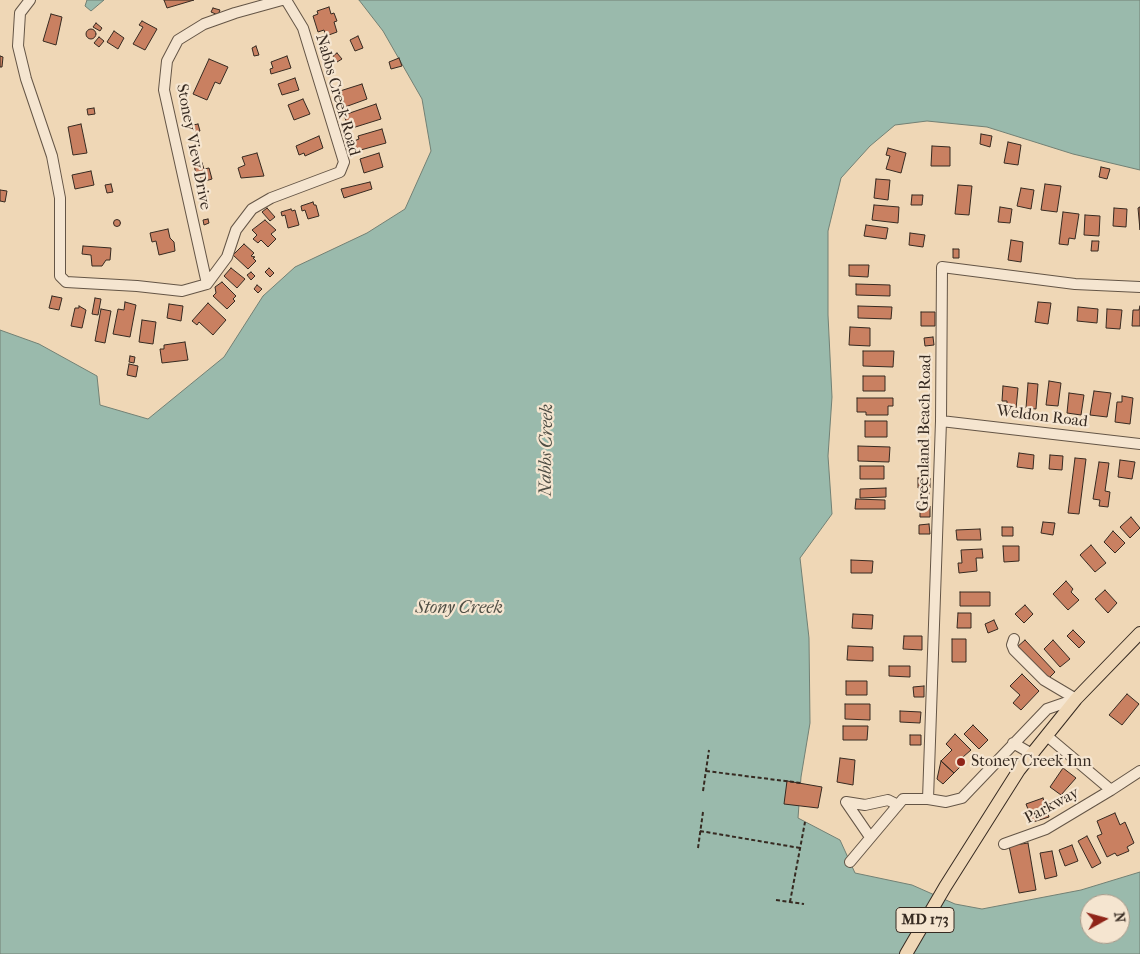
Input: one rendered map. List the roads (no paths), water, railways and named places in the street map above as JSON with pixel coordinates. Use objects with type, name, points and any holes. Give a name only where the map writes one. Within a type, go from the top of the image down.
[{"type":"main road","name":"MD 173","points":[[906,954],[945,887],[1014,778],[1076,699],[1140,633]]},
{"type":"street","points":[[30,0],[20,12],[18,46],[52,156],[60,198],[60,276],[66,282],[137,286],[182,291],[207,284]]},
{"type":"street","name":"Stoney View Drive","points":[[207,284],[164,90],[167,61],[178,40],[204,24],[282,0]]},
{"type":"street","name":"Nabbs Creek Road","points":[[207,284],[227,257],[236,230],[252,209],[271,198],[340,172],[344,162],[303,28],[286,0]]},
{"type":"street","name":"Greenland Beach Road","points":[[928,799],[941,421],[942,267],[1075,284],[1140,287]]},
{"type":"street","name":"Weldon Road","points":[[941,421],[1140,444]]},
{"type":"street","points":[[1014,639],[1012,645],[1014,650],[1044,680],[1076,699]]},
{"type":"street","points":[[850,862],[903,799],[928,799],[946,802],[962,798],[1046,710],[1076,699]]},
{"type":"street","name":"Parkway","points":[[1047,736],[1111,790]]},
{"type":"street","points":[[1013,744],[1032,754]]},
{"type":"street","name":"Parkway","points":[[1004,844],[1046,829],[1140,771]]},
{"type":"street","points":[[870,837],[846,802],[865,805],[888,800],[898,804]]},
{"type":"water","points":[[87,0],[104,0],[91,11],[85,6]]},
{"type":"water","name":"Stony Creek","points":[[359,0],[1140,0],[1140,170],[1073,154],[987,127],[927,121],[895,125],[870,146],[841,178],[828,231],[828,315],[832,397],[828,456],[832,514],[800,558],[809,638],[810,723],[801,777],[798,818],[840,840],[855,873],[912,885],[955,904],[982,909],[1081,890],[1140,872],[1140,954],[0,954],[0,330],[39,344],[97,376],[100,405],[148,419],[224,357],[263,296],[295,267],[367,233],[405,209],[431,151],[422,99],[383,31]]},
{"type":"place","name":"Stoney Creek Inn","points":[[961,762]]},
{"type":"water label","name":"Nabbs Creek","points":[[547,450]]}]
